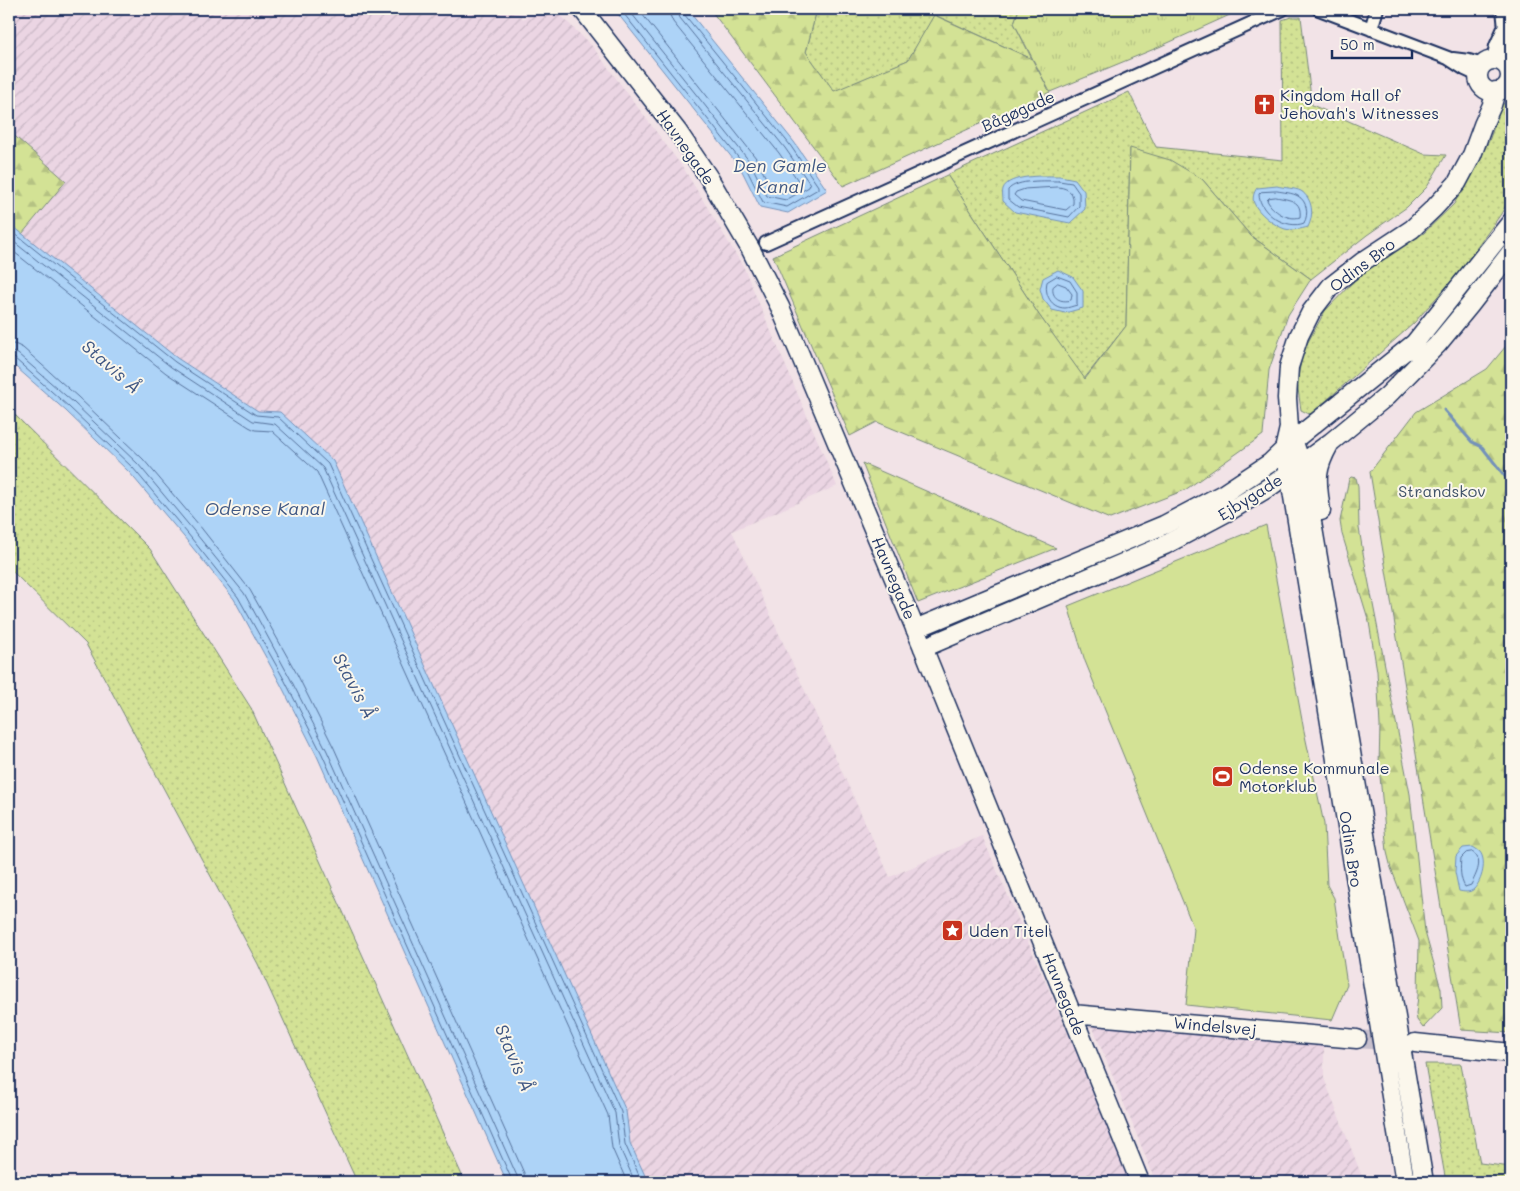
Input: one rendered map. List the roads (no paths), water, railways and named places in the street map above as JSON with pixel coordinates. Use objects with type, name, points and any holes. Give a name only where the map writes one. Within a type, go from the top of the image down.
[{"type":"street","name":"Havnegade","points":[[582,9],[678,132],[723,201],[751,250],[786,321],[916,629],[1140,1182]]},
{"type":"street","name":"Bågøgade","points":[[766,243],[1284,9]]},
{"type":"street","points":[[1318,9],[1448,58],[1469,60],[1498,76]]},
{"type":"street","points":[[1371,28],[1377,9]]},
{"type":"street","points":[[1498,76],[1496,46],[1505,25],[1503,9]]},
{"type":"street","name":"Odins Bro","points":[[1405,1182],[1292,451],[1287,398],[1289,367],[1311,312],[1331,286],[1362,262],[1412,229],[1434,208],[1456,182],[1472,155],[1492,105],[1498,76]]},
{"type":"street","points":[[1292,451],[1416,342],[1511,222]]},
{"type":"street","name":"Ejbygade","points":[[916,629],[1164,525],[1223,494],[1292,451],[1331,442],[1387,396],[1437,345],[1511,252]]},
{"type":"street","points":[[1328,615],[1331,590],[1317,478],[1321,459],[1331,442]]},
{"type":"street","name":"Ejbygade","points":[[923,648],[1164,545],[1231,510],[1271,486],[1292,451]]},
{"type":"street","name":"Odins Bro","points":[[1292,451],[1328,615],[1424,1182]]},
{"type":"street","name":"Windelsvej","points":[[1072,1014],[1357,1039]]},
{"type":"street","points":[[1415,1043],[1511,1053]]},
{"type":"water","name":"Den Gamle Kanal","points":[[614,9],[687,9],[794,142],[827,190],[788,213],[760,207],[741,169]]},
{"type":"water","points":[[1060,176],[1075,179],[1084,191],[1085,209],[1070,223],[1015,212],[1003,201],[1003,189],[1006,184],[1012,181],[1028,177]]},
{"type":"water","points":[[1277,186],[1299,190],[1305,194],[1312,212],[1308,227],[1294,230],[1285,229],[1267,219],[1259,211],[1253,201],[1257,188]]},
{"type":"water","name":"Odense Kanal","points":[[9,223],[177,358],[258,411],[280,412],[333,461],[626,1111],[630,1143],[648,1182],[507,1182],[317,756],[234,599],[129,472],[66,411],[9,361]]},
{"type":"water","points":[[1058,270],[1073,277],[1083,291],[1083,308],[1065,313],[1052,310],[1043,299],[1040,289],[1043,278]]},
{"type":"water","points":[[1473,847],[1482,856],[1481,876],[1477,885],[1472,890],[1467,892],[1459,891],[1455,872],[1456,856],[1463,848]]},
{"type":"waterway","points":[[1444,410],[1472,442],[1482,447],[1511,484]]},
{"type":"tunnel","points":[[1357,1039],[1397,1042]]},
{"type":"place","name":"Kingdom Hall of Jehovah's Witnesses","points":[[1264,104]]},
{"type":"place","name":"Odense Kommunale Motorklub","points":[[1223,777]]},
{"type":"place","name":"Uden Titel","points":[[953,931]]},
{"type":"water label","name":"Stavis Å","points":[[111,367]]},
{"type":"water label","name":"Stavis Å","points":[[354,686]]},
{"type":"water label","name":"Stavis Å","points":[[514,1058]]},
{"type":"park label","name":"Strandskov","points":[[1442,491]]}]
